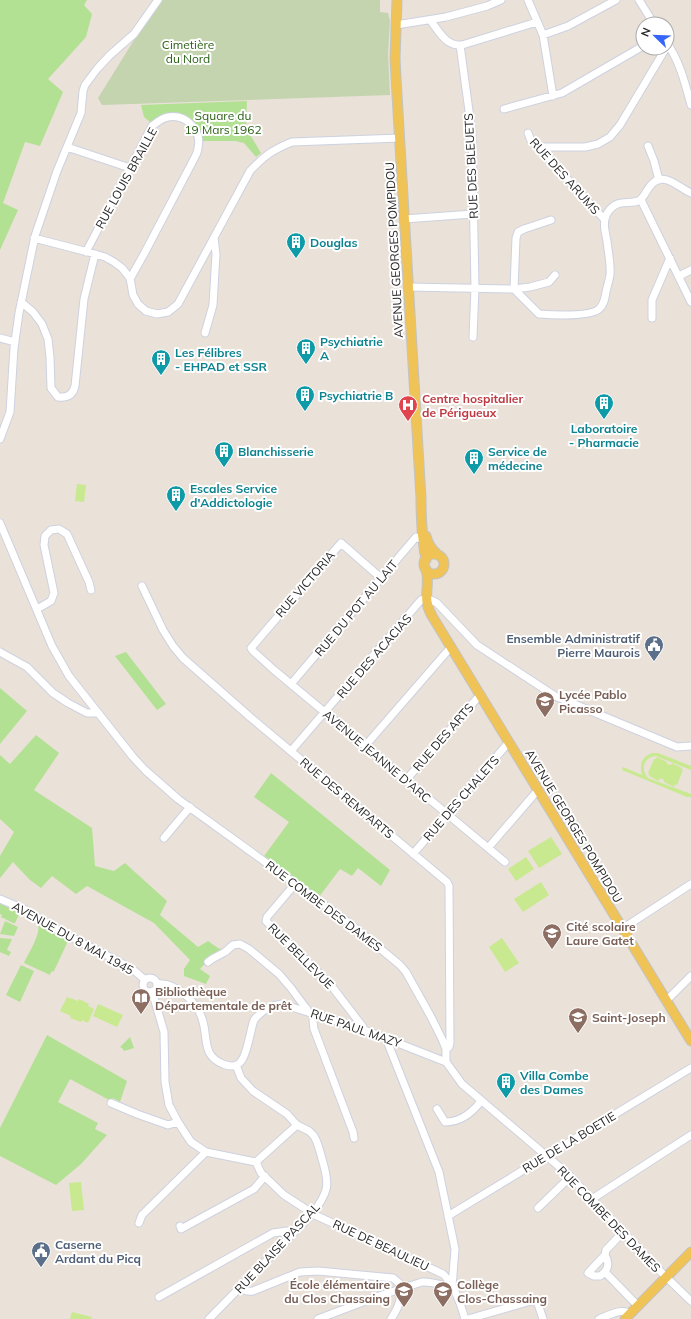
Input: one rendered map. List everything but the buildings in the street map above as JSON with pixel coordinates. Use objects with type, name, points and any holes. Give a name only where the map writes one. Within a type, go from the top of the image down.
[{"type":"main road","name":"AVENUE GEORGES POMPIDOU","points":[[397,0],[395,65],[421,514],[428,579],[428,608],[691,1041]]},
{"type":"main road","name":"AVENUE GEORGES POMPIDOU","points":[[421,498],[425,513],[428,544],[438,555]]},
{"type":"main road","points":[[432,555],[438,555],[444,561],[444,566],[442,570],[436,574],[430,573],[426,565],[432,555]]},
{"type":"main road","name":"AVENUE GEORGES POMPIDOU","points":[[428,599],[436,574]]},
{"type":"main road","points":[[628,1316],[691,1252]]},
{"type":"street","points":[[0,439],[10,412],[15,342],[21,302],[34,238],[67,147],[81,114],[85,85],[105,60],[134,34],[158,0]]},
{"type":"street","points":[[396,25],[446,18],[486,3],[501,0]]},
{"type":"street","points":[[528,0],[543,35],[553,96]]},
{"type":"street","points":[[543,35],[568,26],[616,0]]},
{"type":"street","points":[[639,0],[649,16]]},
{"type":"street","points":[[430,20],[446,41],[454,45],[460,45],[537,22]]},
{"type":"street","name":"RUE DES BLEUETS","points":[[460,45],[472,133],[475,288],[473,337]]},
{"type":"street","points":[[504,109],[553,96],[635,51]]},
{"type":"street","points":[[538,147],[585,147],[598,144],[610,137],[623,120],[661,56]]},
{"type":"street","points":[[675,56],[681,69],[691,105]]},
{"type":"street","name":"RUE LOUIS BRAILLE","points":[[86,252],[152,126],[158,121],[168,117],[179,117],[189,122],[195,128],[198,137],[198,148],[195,157],[130,279]]},
{"type":"street","name":"RUE DES ARUMS","points":[[528,133],[531,141],[604,219]]},
{"type":"street","points":[[34,238],[95,254],[114,262],[122,268],[130,279],[133,295],[138,304],[146,311],[157,314],[168,312],[178,304],[250,171],[263,157],[276,148],[292,142],[400,138]]},
{"type":"street","points":[[648,146],[654,161],[658,180]]},
{"type":"street","points":[[67,147],[130,168]]},
{"type":"street","points":[[551,220],[518,232],[516,238],[514,289],[539,314],[556,315],[591,313],[599,309],[604,304],[610,274],[604,219],[608,210],[616,204],[641,200],[651,184],[658,180],[664,179],[670,181],[691,193]]},
{"type":"street","points":[[641,200],[691,302]]},
{"type":"street","points":[[404,219],[473,214]]},
{"type":"street","points":[[205,333],[213,305],[216,254],[214,238]]},
{"type":"street","points":[[21,302],[33,312],[42,324],[48,339],[51,388],[58,397],[64,398],[70,396],[74,392],[84,299],[95,254]]},
{"type":"street","points":[[652,318],[652,300],[670,258]]},
{"type":"street","points":[[679,276],[691,270]]},
{"type":"street","points":[[408,287],[514,289],[549,282],[555,275]]},
{"type":"street","points":[[0,338],[15,342]]},
{"type":"street","name":"RUE COMBE DES DAMES","points":[[0,522],[52,646],[68,676],[145,770],[190,807],[358,930],[400,965],[406,972],[431,1017],[446,1049],[446,1062],[462,1084],[570,1177],[691,1301]]},
{"type":"street","points":[[37,608],[51,601],[54,593],[44,545],[45,536],[51,530],[59,529],[67,534],[89,582],[91,590]]},
{"type":"street","name":"RUE DU POT AU LAIT","points":[[291,684],[416,537],[423,540]]},
{"type":"street","name":"RUE VICTORIA","points":[[251,648],[341,543],[381,578]]},
{"type":"street","name":"RUE DES REMPARTS","points":[[142,586],[163,630],[177,652],[228,698],[447,882],[449,886],[450,1043],[449,1047],[446,1049]]},
{"type":"street","points":[[428,599],[441,606],[477,645],[555,696],[677,746],[691,746]]},
{"type":"street","name":"RUE DES ACACIAS","points":[[291,751],[421,600],[428,599]]},
{"type":"street","points":[[365,746],[451,647]]},
{"type":"street","name":"AVENUE JEANNE D'ARC","points":[[251,648],[252,651],[291,684],[505,862]]},
{"type":"street","points":[[0,652],[27,667],[53,693],[68,703],[87,713],[97,713]]},
{"type":"street","name":"RUE DES ARTS","points":[[406,780],[480,695]]},
{"type":"street","name":"RUE DES CHALETS","points":[[413,854],[509,742]]},
{"type":"street","points":[[488,848],[538,790]]},
{"type":"street","points":[[164,838],[190,807]]},
{"type":"street","name":"RUE BELLEVUE","points":[[295,884],[267,917],[266,921],[330,984],[363,1027],[362,1029]]},
{"type":"street","points":[[622,929],[691,884]]},
{"type":"street","name":"AVENUE DU 8 MAI 1945","points":[[0,899],[26,910],[61,932],[118,961],[136,972],[145,980]]},
{"type":"street","points":[[208,962],[225,952],[233,945],[240,944],[249,948],[291,988],[307,1009],[306,1011]]},
{"type":"street","points":[[666,1001],[691,976]]},
{"type":"street","points":[[153,978],[157,984],[157,988],[152,991],[148,991],[144,984],[145,980],[153,978]]},
{"type":"street","points":[[157,984],[163,984],[170,987],[190,999],[202,1018],[207,1046],[212,1057],[228,1066],[236,1065]]},
{"type":"street","points":[[152,991],[164,1032],[165,1082],[167,1097],[178,1122],[191,1142],[206,1152],[256,1162],[297,1125]]},
{"type":"street","name":"RUE PAUL MAZY","points":[[236,1065],[242,1061],[254,1020],[269,1006],[282,1004],[362,1029],[446,1062]]},
{"type":"street","points":[[314,1014],[314,1029],[354,1138]]},
{"type":"street","points":[[318,1319],[412,1284],[429,1281],[452,1288],[455,1249],[439,1172],[387,1041],[388,1039]]},
{"type":"street","name":"RUE BLAISE PASCAL","points":[[209,1319],[312,1214],[326,1192],[328,1184],[327,1176],[314,1136],[309,1131],[297,1125],[287,1114],[253,1091],[241,1078],[236,1065]]},
{"type":"street","name":"RUE DE LA BOETIE","points":[[448,1216],[691,1068]]},
{"type":"street","points":[[437,1109],[444,1122],[451,1122],[467,1116],[481,1101]]},
{"type":"street","points":[[111,1103],[168,1125],[178,1122]]},
{"type":"street","points":[[592,1200],[691,1135]]},
{"type":"street","points":[[139,1223],[142,1215],[206,1152]]},
{"type":"street","name":"RUE DE BEAULIEU","points":[[256,1162],[260,1172],[286,1198],[312,1214],[443,1274],[459,1299],[467,1319]]},
{"type":"street","points":[[180,1226],[182,1229],[254,1189],[265,1176]]},
{"type":"street","points":[[538,1208],[570,1177]]},
{"type":"street","points":[[159,1297],[273,1232],[287,1231],[293,1234]]},
{"type":"street","points":[[605,1255],[608,1265],[605,1272],[602,1275],[597,1276],[588,1273],[605,1255],[606,1250],[623,1232]]},
{"type":"street","points":[[240,1288],[248,1292],[253,1291],[300,1272],[318,1271],[393,1278],[398,1281],[401,1288],[401,1301],[391,1319]]},
{"type":"street","points":[[605,1272],[638,1306]]},
{"type":"street","points":[[467,1319],[532,1301],[536,1301],[538,1304],[543,1319]]},
{"type":"street","points":[[599,1319],[622,1311],[628,1312],[628,1316]]},
{"type":"green space","points":[[0,0],[87,0],[84,5],[92,14],[86,37],[48,79],[63,92],[40,146],[25,142],[3,203],[18,210],[0,250]]},
{"type":"green space","name":"Cimetière du Nord","points":[[159,0],[380,0],[380,12],[388,13],[390,21],[388,54],[390,95],[102,105],[98,98]]},
{"type":"green space","name":"Square du 19 Mars 1962","points":[[247,101],[246,128],[261,153],[256,157],[244,143],[235,141],[202,141],[200,133],[196,127],[184,118],[151,123],[144,117],[141,105]]},
{"type":"green space","points":[[77,484],[86,485],[84,502],[75,501]]},
{"type":"green space","points":[[126,652],[166,704],[157,710],[115,656]]},
{"type":"green space","points":[[0,688],[27,711],[0,744]]},
{"type":"green space","points":[[36,735],[59,753],[34,790],[92,828],[95,866],[114,871],[125,863],[167,901],[160,915],[198,947],[208,941],[224,950],[210,958],[200,969],[210,976],[206,984],[184,976],[184,969],[190,960],[154,923],[87,886],[76,894],[52,876],[41,888],[30,880],[13,862],[0,878],[0,856],[14,832],[0,819],[0,755],[10,764]]},
{"type":"green space","points":[[653,753],[658,753],[691,766],[691,770],[656,756],[646,761],[644,764],[644,771],[648,778],[691,794],[691,797],[687,797],[622,770],[623,767],[642,775],[642,761],[646,756]]},
{"type":"green space","points":[[657,757],[667,762],[667,764],[671,765],[672,763],[682,768],[683,770],[677,785],[675,784],[674,787],[664,782],[664,780],[660,778],[659,781],[649,776],[648,773],[654,759]]},
{"type":"green space","points":[[271,773],[390,870],[381,886],[358,868],[352,876],[340,869],[319,897],[264,856],[289,822],[254,797]]},
{"type":"green space","points":[[551,837],[562,854],[539,868],[528,851]]},
{"type":"green space","points":[[526,857],[534,869],[516,881],[508,869]]},
{"type":"green space","points":[[541,882],[549,895],[523,912],[514,899]]},
{"type":"green space","points":[[0,904],[20,912],[15,923],[1,917]]},
{"type":"green space","points":[[5,921],[18,927],[14,936],[0,934]]},
{"type":"green space","points":[[39,923],[42,924],[47,930],[68,941],[54,971],[51,972],[50,975],[24,963],[36,939]]},
{"type":"green space","points":[[0,938],[12,939],[7,950],[11,952],[9,956],[0,952]]},
{"type":"green space","points":[[502,938],[519,963],[505,972],[489,947]]},
{"type":"green space","points":[[21,965],[34,971],[20,1002],[6,995]]},
{"type":"green space","points":[[67,997],[78,1001],[79,999],[89,1004],[88,1006],[94,1009],[88,1023],[82,1020],[81,1022],[70,1018],[71,1016],[60,1011]]},
{"type":"green space","points":[[98,1004],[123,1015],[117,1027],[93,1016]]},
{"type":"green space","points":[[47,1035],[127,1081],[120,1102],[113,1098],[111,1101],[70,1079],[58,1102],[98,1123],[95,1129],[107,1135],[81,1164],[56,1185],[0,1156],[0,1128]]},
{"type":"green space","points":[[130,1037],[134,1048],[124,1051],[120,1047]]},
{"type":"green space","points":[[81,1182],[84,1210],[72,1211],[69,1183]]},
{"type":"green space","points":[[72,1312],[92,1317],[91,1319],[70,1319]]},
{"type":"place","name":"Douglas","points":[[296,259]]},
{"type":"place","name":"Psychiatrie A","points":[[306,365]]},
{"type":"place","name":"Les Félibres - EHPAD et SSR","points":[[161,376]]},
{"type":"place","name":"Psychiatrie B","points":[[305,412]]},
{"type":"place","name":"Laboratoire - Pharmacie","points":[[604,420]]},
{"type":"place","name":"Centre hospitalier de Périgueux","points":[[408,422]]},
{"type":"place","name":"Blanchisserie","points":[[224,468]]},
{"type":"place","name":"Service de médecine","points":[[474,475]]},
{"type":"place","name":"Escales Service d'Addictologie","points":[[176,512]]},
{"type":"place","name":"Ensemble Administratif Pierre Maurois","points":[[654,662]]},
{"type":"place","name":"Lycée Pablo Picasso","points":[[545,718]]},
{"type":"place","name":"Cité scolaire Laure Gatet","points":[[552,950]]},
{"type":"place","name":"Bibliothèque Départementale de prêt","points":[[141,1015]]},
{"type":"place","name":"Saint-Joseph","points":[[578,1034]]},
{"type":"place","name":"Villa Combe des Dames","points":[[506,1099]]},
{"type":"place","name":"Caserne Ardant du Picq","points":[[41,1268]]},
{"type":"place","name":"École élémentaire du Clos Chassaing","points":[[404,1308]]},
{"type":"place","name":"Collège Clos-Chassaing","points":[[443,1308]]}]
